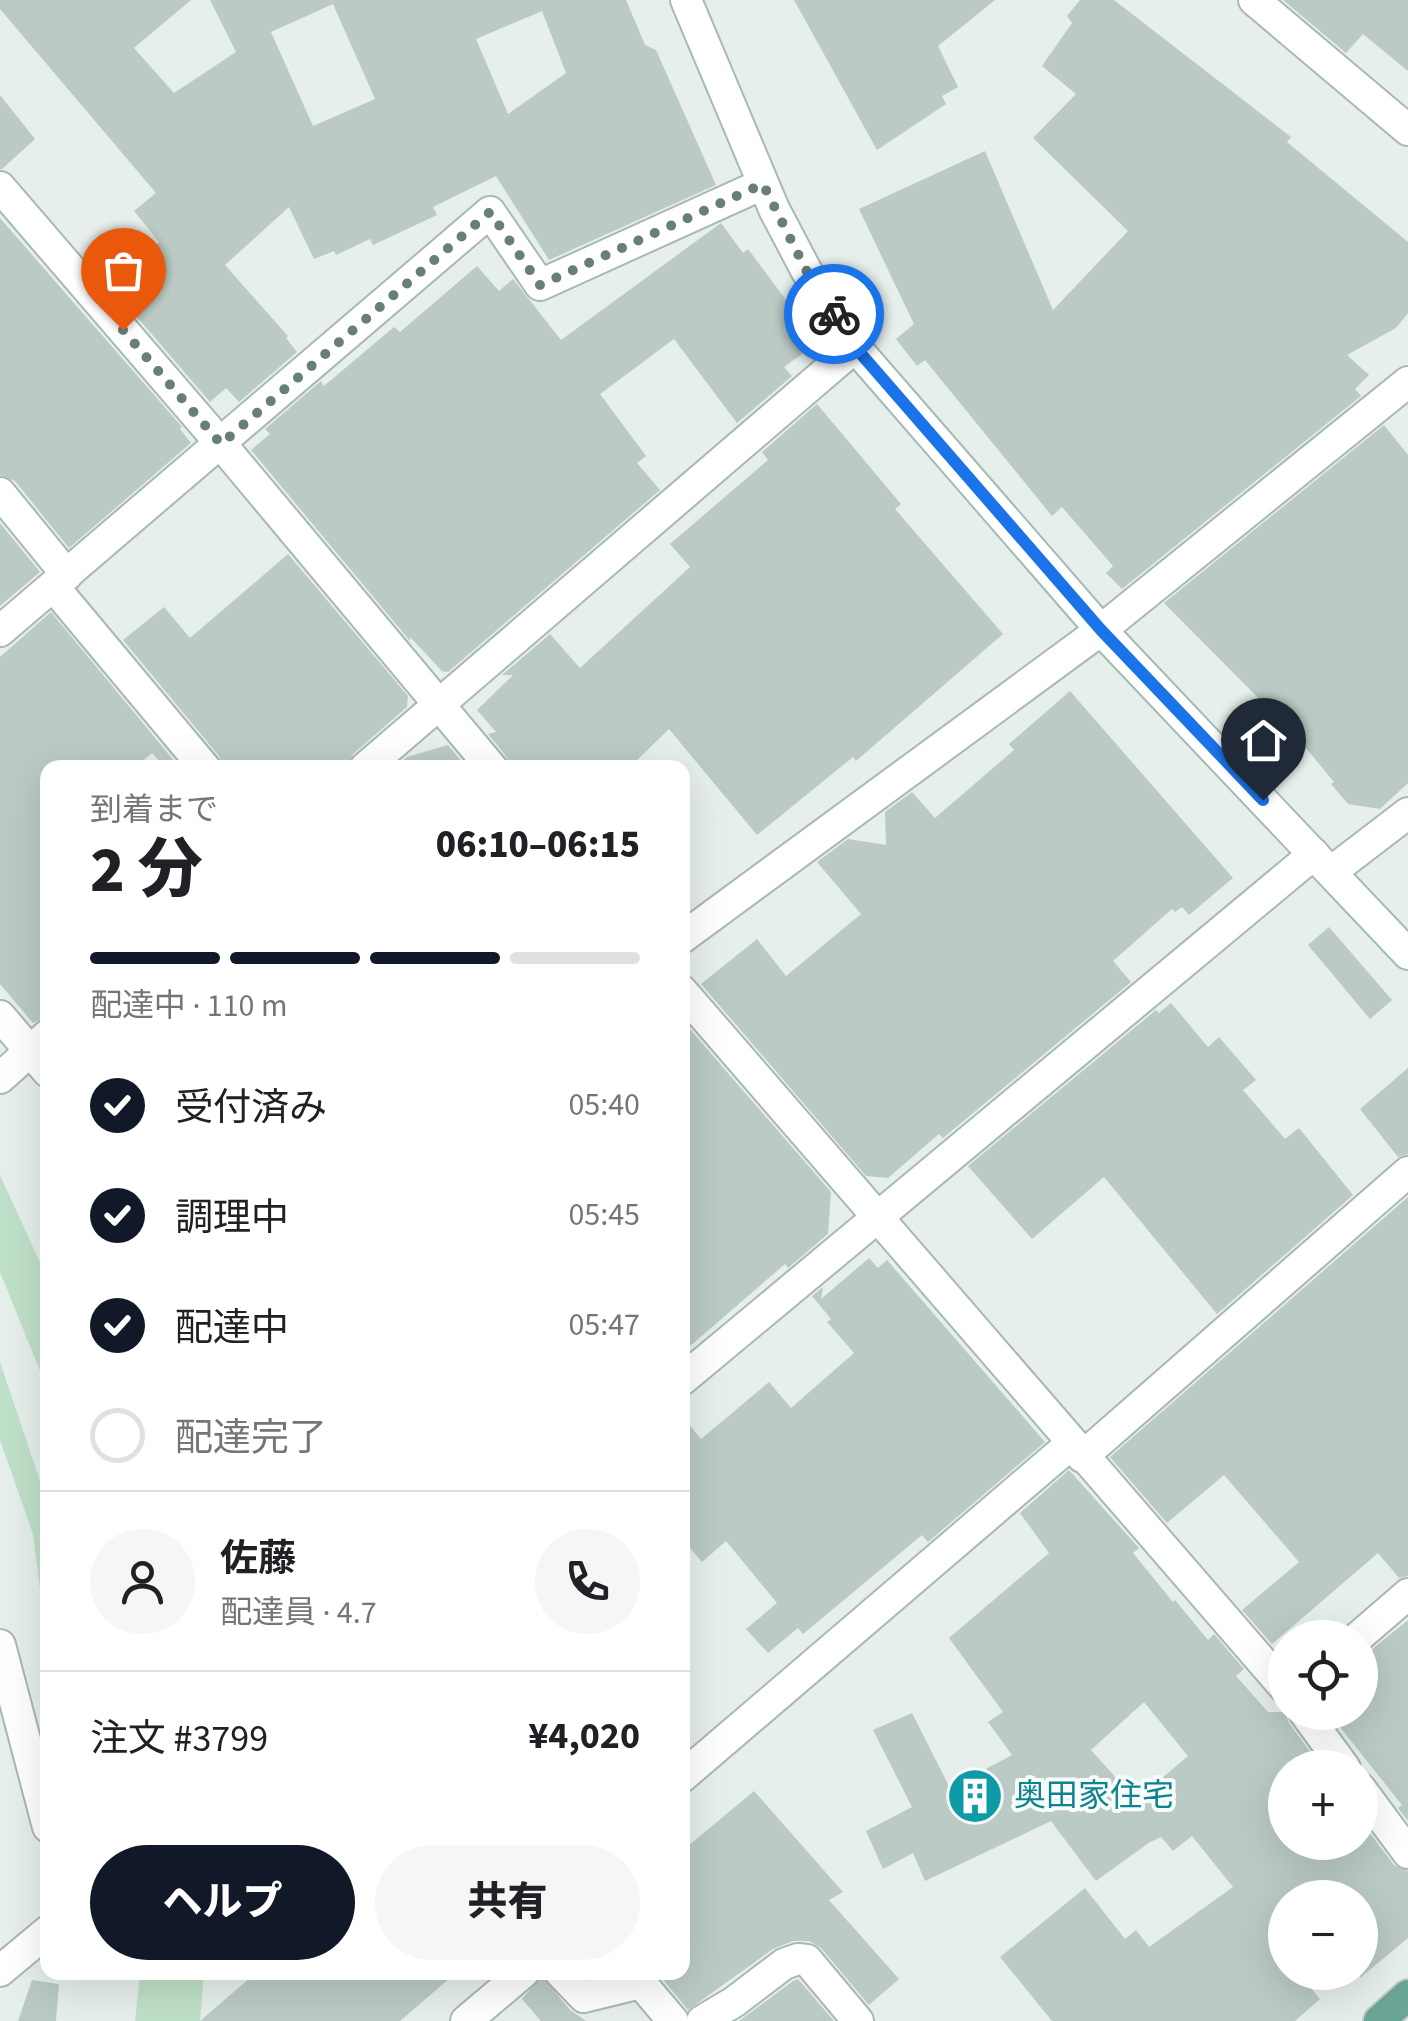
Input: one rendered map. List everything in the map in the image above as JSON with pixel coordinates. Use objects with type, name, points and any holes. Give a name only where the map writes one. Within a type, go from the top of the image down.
[{"type":"main road","points":[[1379,2021],[1408,1995]]},
{"type":"street","points":[[686,0],[763,184],[806,270],[855,347],[1101,630],[1408,954]]},
{"type":"street","points":[[1254,0],[1408,130]]},
{"type":"street","points":[[0,631],[490,212],[540,285],[763,184]]},
{"type":"street","points":[[0,187],[485,760]]},
{"type":"street","points":[[374,760],[855,347]]},
{"type":"street","points":[[690,932],[1101,630],[1408,382]]},
{"type":"street","points":[[0,493],[60,580],[199,760]]},
{"type":"street","points":[[690,1373],[879,1215],[1322,863],[1408,813]]},
{"type":"street","points":[[690,1001],[1268,1669]]},
{"type":"street","points":[[0,1016],[40,1052]]},
{"type":"street","points":[[0,1078],[40,1054]]},
{"type":"street","points":[[690,1771],[1408,1172]]},
{"type":"street","points":[[1378,1620],[1408,1594]]},
{"type":"street","points":[[0,1645],[10,1717],[40,1804]]},
{"type":"street","points":[[1378,1812],[1408,1853]]},
{"type":"street","points":[[0,1972],[40,1939]]},
{"type":"street","points":[[702,2021],[784,1964],[798,1959],[807,1960],[858,2021]]},
{"type":"street","points":[[466,2021],[515,1980]]},
{"type":"street","points":[[568,1980],[584,1997],[641,1983],[673,2021]]},
{"type":"green space","points":[[0,1175],[40,1263],[40,1371],[0,1272]]},
{"type":"green space","points":[[0,1362],[40,1481],[40,1590],[33,1534],[0,1440]]},
{"type":"green space","points":[[139,1980],[203,1980],[200,2021],[135,2021]]},
{"type":"building","points":[[0,0],[191,0],[134,48],[174,93],[236,52],[210,0],[626,0],[645,45],[656,50],[716,185],[549,260],[496,176],[433,207],[437,215],[373,245],[370,239],[336,255],[334,251],[314,259],[289,207],[225,265],[288,336],[297,352],[239,402],[226,388],[210,402],[119,296],[135,280],[126,270],[159,242],[134,211],[156,193],[0,9]],"holes":[[[333,4],[375,99],[313,126],[271,32]],[[542,11],[566,73],[508,114],[476,39]]]},
{"type":"building","points":[[794,0],[995,0],[938,46],[958,87],[942,96],[946,104],[877,150]]},
{"type":"building","points":[[1080,0],[1114,0],[1291,137],[1287,142],[1408,242],[1408,313],[1396,328],[1347,355],[1369,375],[1355,389],[1361,396],[1122,589],[1106,573],[1113,566],[1062,507],[1052,516],[925,360],[917,366],[896,339],[914,324],[859,209],[985,151],[1053,310],[1128,231],[1033,138],[1076,94],[1042,66],[1072,23],[1067,16]]},
{"type":"building","points":[[1283,0],[1408,0],[1408,71],[1363,34],[1346,53]]},
{"type":"building","points":[[0,95],[35,139],[2,169],[0,169]]},
{"type":"building","points":[[0,218],[182,427],[191,443],[69,548],[15,481],[0,475]]},
{"type":"building","points":[[721,223],[743,253],[748,249],[772,281],[813,346],[784,367],[792,376],[737,423],[674,339],[600,394],[646,456],[637,463],[660,490],[448,672],[442,671],[410,637],[410,641],[251,450],[270,434],[265,429],[321,381],[324,386],[394,327],[400,332],[477,266],[499,291],[513,279],[561,340]]},
{"type":"building","points":[[817,404],[901,504],[895,509],[1003,634],[856,761],[853,757],[757,835],[669,729],[637,760],[507,760],[488,734],[496,732],[477,710],[513,675],[502,675],[550,634],[580,668],[690,567],[670,544],[768,460],[762,452]]},
{"type":"building","points":[[1384,425],[1408,455],[1408,783],[1380,809],[1348,804],[1296,736],[1164,603]]},
{"type":"building","points":[[0,523],[40,572],[0,606]]},
{"type":"building","points":[[288,554],[408,696],[407,707],[350,760],[220,760],[123,640],[164,607],[190,638]]},
{"type":"building","points":[[51,612],[173,760],[159,760],[152,753],[144,760],[40,760],[40,1020],[33,1023],[0,984],[0,657]]},
{"type":"building","points":[[1070,691],[1233,878],[1189,915],[1182,907],[1175,912],[1172,909],[1113,961],[1131,982],[943,1138],[939,1134],[888,1178],[866,1176],[701,984],[757,939],[786,976],[861,914],[817,862],[848,839],[886,845],[885,812],[912,792],[935,818],[1014,750],[1009,744]]},
{"type":"building","points":[[448,745],[460,760],[403,760]]},
{"type":"building","points":[[1329,927],[1392,1000],[1370,1019],[1308,945]]},
{"type":"building","points":[[1171,1003],[1208,1047],[1219,1037],[1256,1080],[1243,1090],[1285,1139],[1299,1128],[1353,1195],[1217,1314],[1104,1177],[1032,1239],[968,1166],[1156,1010],[1159,1013]]},
{"type":"building","points":[[690,1029],[831,1192],[828,1234],[788,1268],[785,1264],[690,1346]]},
{"type":"building","points":[[1408,1068],[1408,1154],[1398,1157],[1360,1109]]},
{"type":"building","points":[[1408,1197],[1408,1576],[1399,1578],[1378,1553],[1300,1620],[1268,1620],[1268,1639],[1242,1610],[1299,1562],[1224,1475],[1167,1523],[1110,1457]]},
{"type":"building","points":[[869,1258],[878,1268],[887,1260],[1045,1442],[928,1542],[922,1535],[803,1634],[798,1628],[768,1653],[746,1629],[777,1603],[726,1541],[702,1562],[690,1548],[690,1426],[701,1439],[769,1382],[791,1408],[854,1353],[827,1322],[831,1319],[812,1296],[823,1287],[821,1299]]},
{"type":"building","points":[[1069,1470],[1139,1548],[1133,1553],[1173,1602],[1208,1640],[1214,1634],[1244,1669],[1236,1676],[1268,1712],[1268,1730],[1294,1730],[1309,1750],[1268,1750],[1268,1860],[1378,1860],[1378,1844],[1394,1865],[1408,1871],[1408,1938],[1378,1963],[1378,1880],[1268,1880],[1268,1990],[1313,1990],[1320,1999],[1295,2021],[1052,2021],[1000,1957],[1085,1888],[1125,1939],[1136,1930],[1149,1947],[1233,1887],[1192,1836],[1173,1851],[1161,1837],[1150,1842],[1096,1881],[1051,1821],[925,1881],[913,1853],[883,1869],[866,1831],[912,1807],[873,1730],[912,1713],[950,1788],[1012,1755],[988,1722],[1003,1712],[949,1638],[1049,1553],[1020,1513]],"holes":[[[1144,1702],[1188,1756],[1136,1800],[1091,1750]]]},
{"type":"building","points":[[1408,1620],[1408,1821],[1398,1808],[1402,1805],[1378,1775],[1378,1750],[1358,1750],[1342,1730],[1378,1730],[1378,1644]]},
{"type":"building","points":[[754,1791],[843,1892],[829,1900],[899,1979],[869,2005],[821,1948],[809,1941],[793,1941],[773,1949],[688,2010],[664,1980],[690,1980],[690,1844]]},
{"type":"building","points":[[798,1979],[834,2021],[739,2021],[793,1981]]},
{"type":"building","points":[[32,1980],[59,1984],[56,2021],[18,2021]]},
{"type":"building","points":[[248,1980],[448,1980],[400,2021],[200,2021]]},
{"type":"building","points":[[539,1980],[545,1980],[570,2010],[586,2021],[541,2021],[522,1999]]},
{"type":"way so far","points":[[123,330],[221,444],[490,212],[540,285],[763,184],[806,270],[834,314]]},
{"type":"place","name":"奥田家住宅","points":[[975,1796]]},
{"type":"route","points":[[834,314],[855,347],[1101,630],[1263,800]]}]
